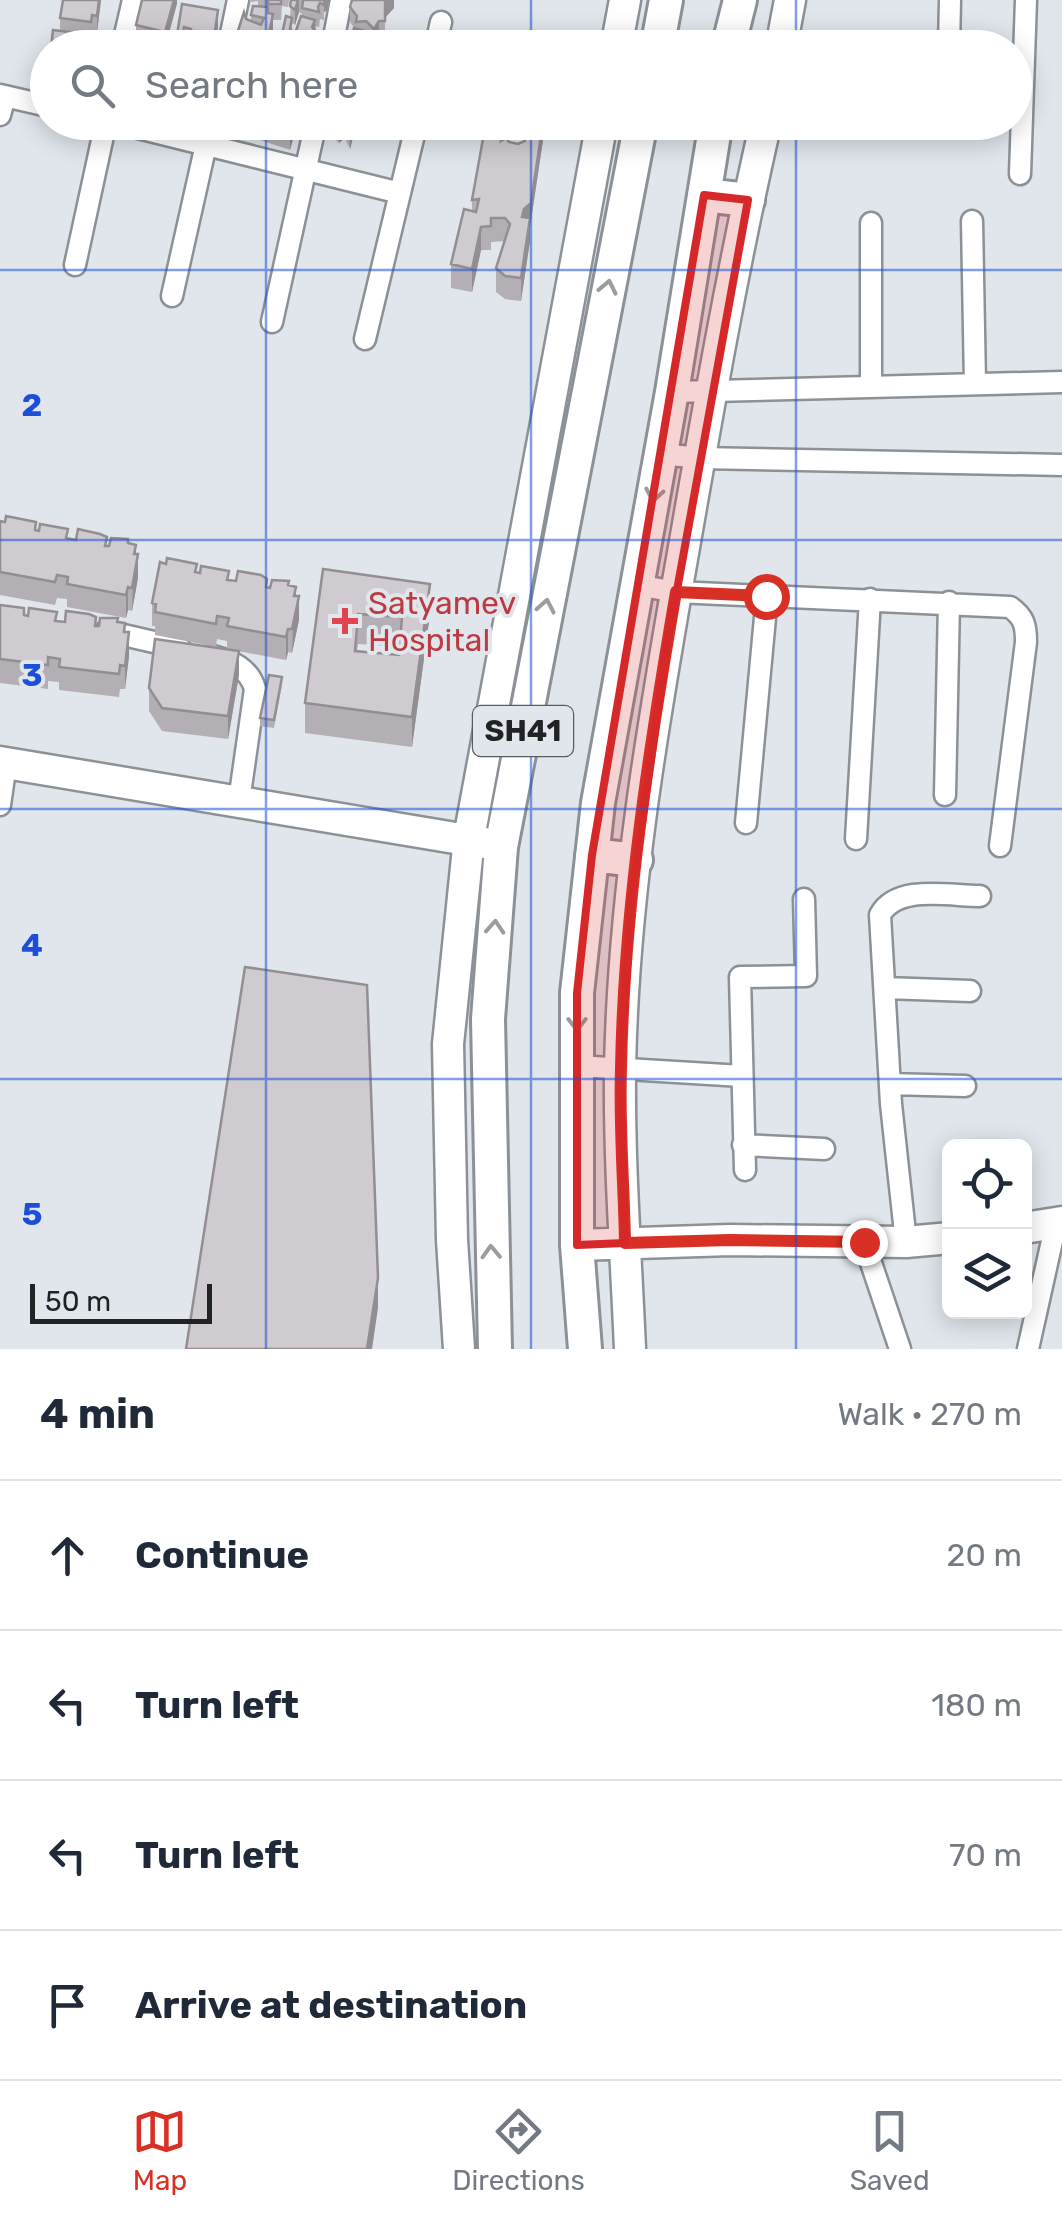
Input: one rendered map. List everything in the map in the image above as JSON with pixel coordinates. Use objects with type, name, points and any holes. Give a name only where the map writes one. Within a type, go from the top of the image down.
[{"type":"main road","points":[[660,30],[666,0]]},
{"type":"main road","points":[[732,30],[740,0]]},
{"type":"main road","name":"SH41","points":[[496,1349],[488,1019],[501,847],[637,140]]},
{"type":"main road","name":"SH41","points":[[586,1349],[577,1245],[577,993],[598,803],[713,140]]},
{"type":"main road","points":[[704,195],[748,200]]},
{"type":"main road","points":[[592,855],[636,860]]},
{"type":"street","points":[[126,30],[132,0]]},
{"type":"street","points":[[232,30],[238,0]]},
{"type":"street","points":[[335,30],[341,0]]},
{"type":"street","points":[[619,30],[625,0]]},
{"type":"street","points":[[785,30],[790,0]]},
{"type":"street","points":[[949,30],[950,0]]},
{"type":"street","points":[[1025,30],[1026,0]]},
{"type":"street","points":[[439,30],[441,22]]},
{"type":"street","points":[[2,102],[30,104]]},
{"type":"street","points":[[75,265],[102,140]]},
{"type":"street","points":[[186,140],[400,194]]},
{"type":"street","points":[[172,296],[207,140]]},
{"type":"street","points":[[272,322],[313,140]]},
{"type":"street","points":[[366,340],[413,140]]},
{"type":"street","points":[[458,1349],[448,1044],[469,838],[599,140]]},
{"type":"street","points":[[630,1349],[620,1069],[636,860],[711,390],[762,140]]},
{"type":"street","points":[[1020,174],[1021,140]]},
{"type":"street","points":[[972,221],[975,384]]},
{"type":"street","points":[[871,223],[871,386]]},
{"type":"street","points":[[672,392],[1062,382]]},
{"type":"street","points":[[661,454],[1062,465]]},
{"type":"street","points":[[519,556],[554,563]]},
{"type":"street","points":[[637,585],[676,592],[1010,606],[1021,615],[1026,627],[1000,846]]},
{"type":"street","points":[[746,823],[766,596]]},
{"type":"street","points":[[856,839],[870,599]]},
{"type":"street","points":[[945,795],[949,602]]},
{"type":"street","points":[[86,628],[138,636],[225,660],[247,672],[255,689],[255,703],[239,801]]},
{"type":"street","points":[[0,805],[3,762],[469,838],[501,847]]},
{"type":"street","points":[[906,1242],[890,1084],[880,916],[886,904],[899,896],[980,896]]},
{"type":"street","points":[[744,1170],[740,977],[806,976],[804,899]]},
{"type":"street","points":[[885,988],[970,991]]},
{"type":"street","points":[[577,1066],[742,1076]]},
{"type":"street","points":[[890,1084],[965,1086]]},
{"type":"street","points":[[744,1145],[824,1149]]},
{"type":"street","points":[[1028,1349],[1059,1223],[1032,1227]]},
{"type":"street","points":[[577,1245],[942,1239]]},
{"type":"street","points":[[864,1242],[900,1349]]},
{"type":"highlighted area","points":[[704,195],[748,200],[667,645],[632,895],[620,1069],[625,1243],[577,1245],[577,993],[592,855]]},
{"type":"building","points":[[63,0],[99,0],[97,16],[92,15],[91,22],[60,18]]},
{"type":"building","points":[[142,0],[174,0],[166,30],[136,25]]},
{"type":"building","points":[[303,0],[324,0],[324,5],[320,3],[319,12],[302,8]]},
{"type":"building","points":[[352,0],[387,0],[385,21],[379,21],[374,29],[366,21],[356,22],[357,16],[350,7]]},
{"type":"building","points":[[182,4],[218,10],[215,30],[178,30]]},
{"type":"building","points":[[253,6],[268,7],[268,13],[273,14],[270,30],[238,30],[244,12],[246,19],[261,25],[264,18],[251,15]]},
{"type":"building","points":[[286,16],[292,18],[291,30],[283,30]]},
{"type":"building","points":[[301,16],[315,20],[314,30],[296,30]]},
{"type":"building","points":[[483,140],[518,144],[540,140],[531,203],[522,217],[530,218],[521,278],[505,276],[496,268],[510,224],[505,218],[491,218],[491,226],[481,227],[472,269],[451,264],[464,209],[476,212],[479,199],[472,200]]},
{"type":"building","points":[[6,516],[36,522],[35,530],[39,531],[40,524],[68,529],[66,538],[76,540],[78,529],[100,534],[107,537],[105,546],[109,546],[111,538],[128,539],[128,543],[136,545],[134,554],[138,554],[132,588],[128,587],[126,595],[67,584],[68,577],[57,575],[55,582],[0,572],[0,521],[5,522]]},
{"type":"building","points":[[167,558],[197,564],[195,572],[200,573],[201,566],[229,571],[227,580],[236,581],[238,571],[261,575],[270,588],[272,580],[289,581],[288,585],[296,587],[294,596],[299,596],[292,629],[288,629],[286,637],[227,626],[229,618],[217,616],[216,624],[155,612],[156,604],[152,603],[160,562],[166,564]]},
{"type":"building","points":[[323,569],[430,584],[412,717],[305,703]],"holes":[[[358,614],[402,617],[399,655],[355,651]]]},
{"type":"building","points":[[0,605],[24,608],[24,615],[28,616],[29,608],[57,612],[55,621],[65,622],[66,611],[89,614],[96,617],[95,626],[99,626],[100,618],[118,618],[117,622],[125,623],[124,632],[129,632],[125,666],[120,665],[119,674],[59,667],[60,659],[48,657],[48,665],[0,659]]},
{"type":"building","points":[[155,639],[239,651],[228,716],[162,708],[149,688]]},
{"type":"building","points":[[269,675],[282,677],[274,720],[260,718]]},
{"type":"building","points":[[245,967],[367,985],[378,1278],[367,1349],[186,1349]]},
{"type":"place","name":"Satyamev Hospital","points":[[345,621]]},
{"type":"route","points":[[766,596],[676,592],[632,895],[620,1069],[625,1243],[864,1242]]}]
